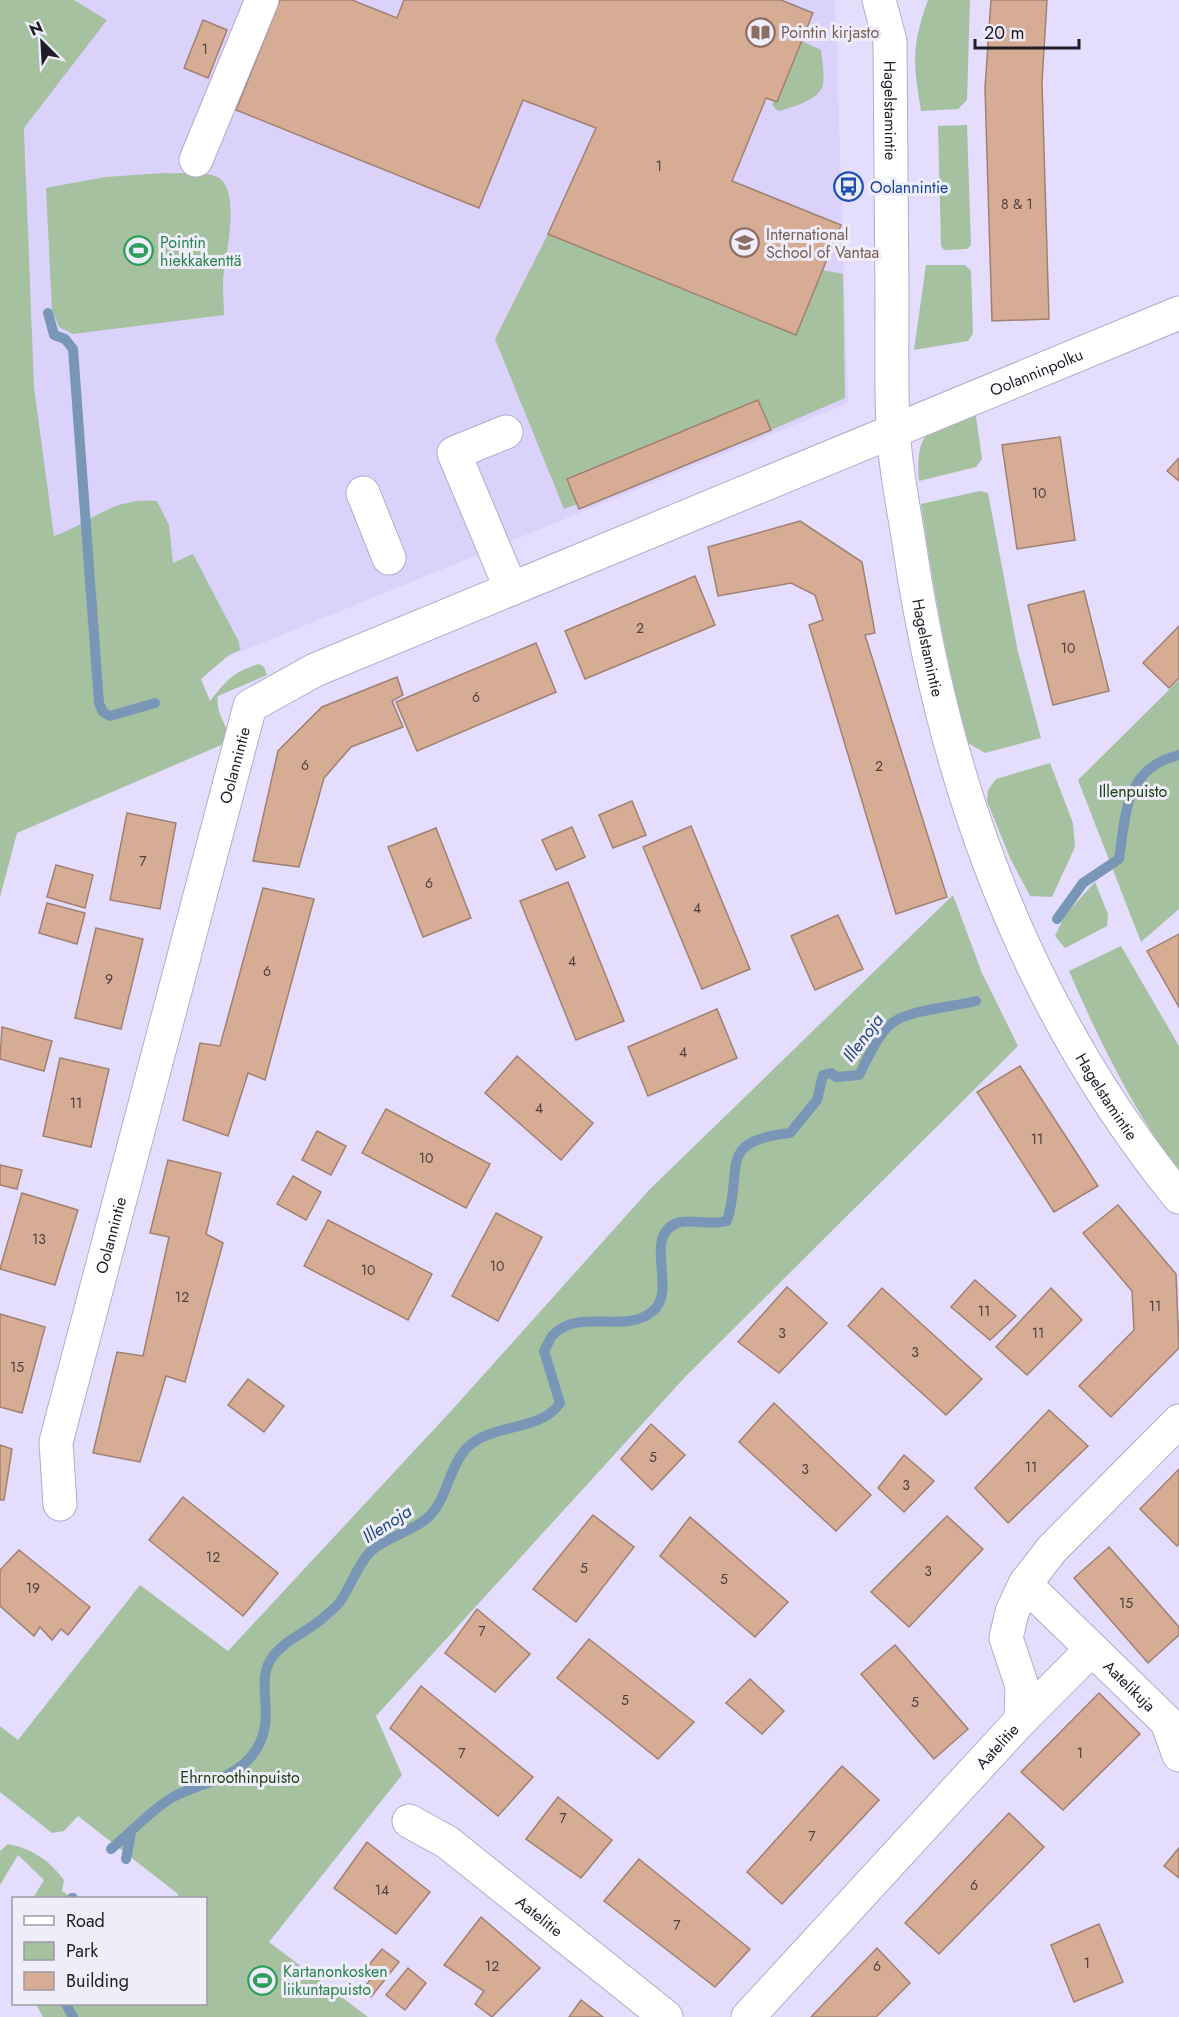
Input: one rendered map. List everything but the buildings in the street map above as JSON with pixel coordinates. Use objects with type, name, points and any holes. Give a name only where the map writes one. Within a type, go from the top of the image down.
[{"type":"street","points":[[196,160],[262,0]]},
{"type":"street","name":"Hagelstamintie","points":[[879,0],[890,41],[893,430],[928,657],[959,774],[992,873],[1036,978],[1088,1067],[1158,1172],[1179,1197]]},
{"type":"street","name":"Hagelstamintie","points":[[890,41],[904,0]]},
{"type":"street","name":"Oolanninpolku","points":[[893,430],[1179,313]]},
{"type":"street","name":"Oolannintie","points":[[60,1504],[56,1442],[250,706],[315,670],[893,430]]},
{"type":"street","points":[[506,432],[454,453],[511,589]]},
{"type":"street","points":[[363,493],[389,558]]},
{"type":"street","name":"Aatelitie","points":[[748,2017],[1021,1720],[1022,1686],[1006,1638],[1012,1612],[1025,1584],[1052,1549],[1179,1421]]},
{"type":"street","name":"Aatelikuja","points":[[1025,1584],[1167,1722],[1179,1755]]},
{"type":"street","name":"Aatelikuja","points":[[1021,1720],[1092,1649]]},
{"type":"street","name":"Aatelitie","points":[[409,1821],[447,1842],[666,2017]]},
{"type":"shaded area","points":[[74,0],[835,0],[848,403],[196,670],[0,557],[0,57],[27,177],[24,128],[106,20]]},
{"type":"green space","points":[[0,0],[74,0],[107,20],[24,128],[34,387],[54,536],[115,506],[157,501],[169,525],[173,563],[193,554],[239,642],[240,650],[229,655],[201,679],[210,701],[226,682],[242,671],[259,664],[264,667],[267,675],[218,696],[219,710],[227,730],[228,742],[17,833],[0,897]]},
{"type":"green space","points":[[928,0],[970,0],[967,100],[958,109],[921,111],[915,55],[922,16]]},
{"type":"green space","points":[[802,41],[821,50],[823,85],[810,99],[778,111],[772,105]]},
{"type":"green space","points":[[967,125],[971,245],[967,249],[944,250],[941,246],[938,126]]},
{"type":"green space","name":"Pointin hiekkakenttä","points":[[164,173],[209,174],[224,182],[231,208],[223,282],[224,315],[73,334],[59,327],[52,310],[46,188],[105,177]]},
{"type":"green space","points":[[548,234],[796,335],[822,270],[843,274],[845,398],[771,430],[758,400],[567,478],[577,504],[564,509],[495,339]]},
{"type":"green space","points":[[926,265],[965,265],[971,271],[973,334],[968,341],[914,350]]},
{"type":"green space","points":[[975,409],[982,459],[976,467],[919,481],[920,450],[929,432]]},
{"type":"green space","points":[[980,491],[988,493],[1018,652],[1041,738],[985,753],[968,743],[960,713],[941,624],[921,504]]},
{"type":"green space","name":"Illenpuisto","points":[[1179,680],[1179,909],[1141,942],[1078,780]]},
{"type":"green space","points":[[1050,763],[1073,823],[1075,847],[1052,897],[1030,896],[1010,858],[987,801],[988,790],[996,779]]},
{"type":"green space","points":[[1095,882],[1108,914],[1107,926],[1065,948],[1055,936],[1065,915]]},
{"type":"green space","name":"Ehrnroothinpuisto","points":[[953,895],[982,973],[1018,1046],[686,1376],[376,1716],[402,1775],[269,1942],[368,2017],[43,2017],[37,2005],[207,2005],[207,1897],[177,1897],[178,1894],[78,1816],[64,1831],[52,1833],[0,1792],[0,1726],[18,1740],[140,1585],[228,1651],[451,1411],[650,1189]]},
{"type":"green space","points":[[1121,946],[1179,1046],[1179,1171],[1146,1124],[1118,1074],[1069,971]]},
{"type":"green space","points":[[8,1844],[33,1852],[53,1867],[64,1880],[62,1891],[71,1897],[34,1897],[44,1880],[18,1855],[0,1885],[0,1851]]},
{"type":"waterway","points":[[48,313],[54,335],[65,339],[73,349],[99,703],[103,712],[110,716],[155,703]]},
{"type":"waterway","name":"Illenoja","points":[[1057,919],[1083,883],[1119,859],[1127,809],[1138,781],[1161,761],[1179,755]]},
{"type":"waterway","name":"Illenoja","points":[[111,1849],[148,1815],[173,1797],[232,1772],[249,1759],[259,1745],[264,1731],[265,1679],[267,1667],[273,1656],[337,1605],[370,1552],[418,1525],[432,1513],[443,1496],[454,1467],[465,1450],[475,1441],[487,1435],[540,1419],[560,1403],[544,1351],[553,1335],[564,1327],[576,1323],[629,1321],[642,1318],[653,1311],[660,1302],[662,1240],[667,1230],[677,1223],[688,1221],[713,1223],[727,1221],[732,1203],[737,1160],[742,1151],[751,1143],[766,1137],[790,1133],[817,1100],[823,1075],[831,1073],[836,1077],[859,1075],[881,1035],[898,1019],[918,1012],[976,1001]]},
{"type":"waterway","name":"Illenoja","points":[[126,1859],[131,1833]]},
{"type":"waterway","name":"Illenoja","points":[[67,2005],[73,2017]]},
{"type":"place","name":"Pointin kirjasto","points":[[760,32]]},
{"type":"place","name":"Oolannintie","points":[[849,187]]},
{"type":"place","name":"International School of Vantaa","points":[[745,243]]},
{"type":"place","name":"Pointin hiekkakenttä","points":[[139,251]]},
{"type":"place","name":"Kartanonkosken liikuntapuisto","points":[[262,1980]]}]
